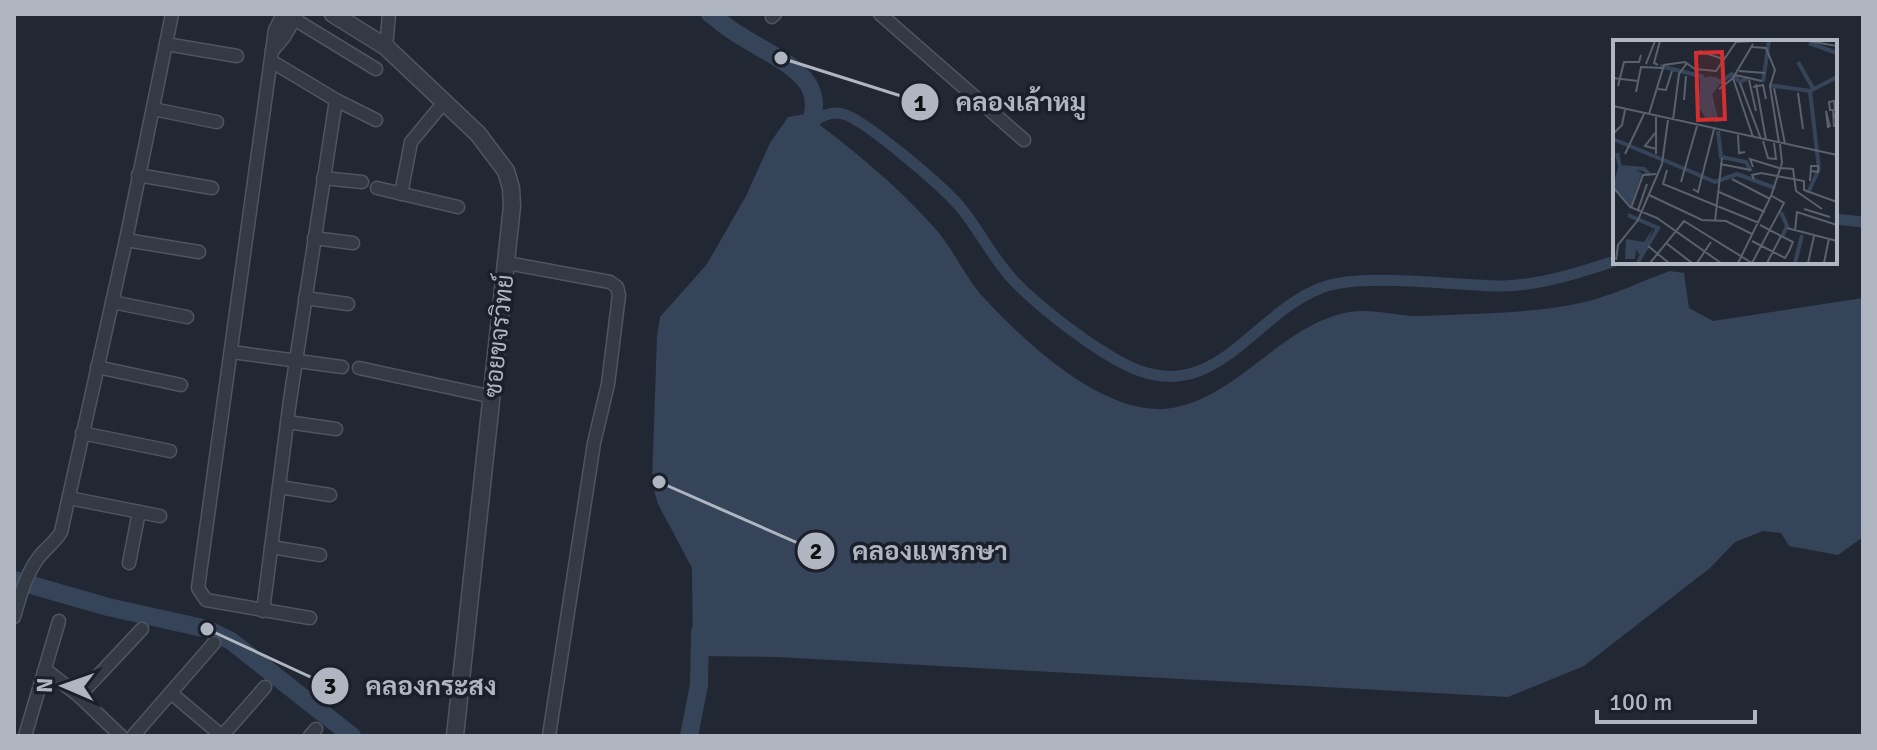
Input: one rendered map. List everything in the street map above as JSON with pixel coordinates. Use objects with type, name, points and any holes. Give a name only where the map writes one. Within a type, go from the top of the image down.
[{"type":"street","points":[[14,617],[30,572],[61,532],[172,14]]},
{"type":"street","name":"ซอยขจรวิทย์","points":[[333,14],[386,47],[445,101],[486,143],[506,171],[511,188],[507,263],[455,736]]},
{"type":"street","points":[[386,47],[389,14]]},
{"type":"street","points":[[880,14],[1024,140]]},
{"type":"street","points":[[310,618],[206,600],[198,588],[271,56],[284,37],[291,16],[376,69]]},
{"type":"street","points":[[166,44],[237,56]]},
{"type":"street","points":[[271,56],[336,100],[376,120]]},
{"type":"street","points":[[263,611],[287,422],[336,100]]},
{"type":"street","points":[[401,194],[411,142],[445,101]]},
{"type":"street","points":[[153,109],[217,122]]},
{"type":"street","points":[[138,175],[212,188]]},
{"type":"street","points":[[323,178],[362,182]]},
{"type":"street","points":[[377,188],[458,207]]},
{"type":"street","points":[[314,238],[353,243]]},
{"type":"street","points":[[126,240],[199,252]]},
{"type":"street","points":[[507,263],[610,282],[617,287],[619,295],[608,384],[594,443],[548,735]]},
{"type":"street","points":[[305,298],[348,304]]},
{"type":"street","points":[[112,302],[187,317]]},
{"type":"street","points":[[232,352],[342,367]]},
{"type":"street","points":[[97,367],[181,385]]},
{"type":"street","points":[[359,368],[493,397]]},
{"type":"street","points":[[287,422],[336,429]]},
{"type":"street","points":[[82,433],[170,451]]},
{"type":"street","points":[[279,487],[330,495]]},
{"type":"street","points":[[69,498],[160,516]]},
{"type":"street","points":[[129,563],[139,512]]},
{"type":"street","points":[[271,547],[320,555]]},
{"type":"street","points":[[25,736],[59,621]]},
{"type":"street","points":[[79,696],[142,629]]},
{"type":"street","points":[[133,736],[214,643]]},
{"type":"street","points":[[46,670],[121,736]]},
{"type":"street","points":[[171,693],[222,736],[265,687]]},
{"type":"water","points":[[805,114],[871,166],[917,210],[939,234],[985,299],[1023,337],[1072,376],[1098,392],[1151,409],[1177,407],[1201,399],[1223,387],[1304,329],[1350,312],[1422,316],[1546,309],[1596,299],[1670,271],[1684,273],[1689,308],[1713,321],[1863,298],[1863,537],[1838,555],[1789,546],[1781,533],[1763,531],[1735,542],[1710,568],[1584,666],[1508,697],[777,657],[693,656],[692,568],[658,504],[652,483],[660,317],[707,264],[746,196],[770,143],[788,117]]},
{"type":"waterway","points":[[710,14],[788,65],[810,87],[814,102],[812,119],[803,140]]},
{"type":"waterway","points":[[814,121],[828,114],[843,114],[868,128],[952,198],[1006,272],[1038,303],[1112,357],[1157,375],[1184,375],[1208,367],[1296,301],[1339,283],[1384,280],[1517,285],[1559,278],[1613,262]]},
{"type":"waterway","points":[[1837,219],[1863,222]]},
{"type":"waterway","points":[[14,580],[108,607],[207,629],[231,641],[352,736]]},
{"type":"waterway","points":[[689,736],[699,685],[700,632]]},
{"type":"place","name":"คลองเล้าหมู","points":[[781,58]]},
{"type":"place","name":"คลองแพรกษา","points":[[659,482]]},
{"type":"place","name":"คลองกระสง","points":[[207,629]]}]
